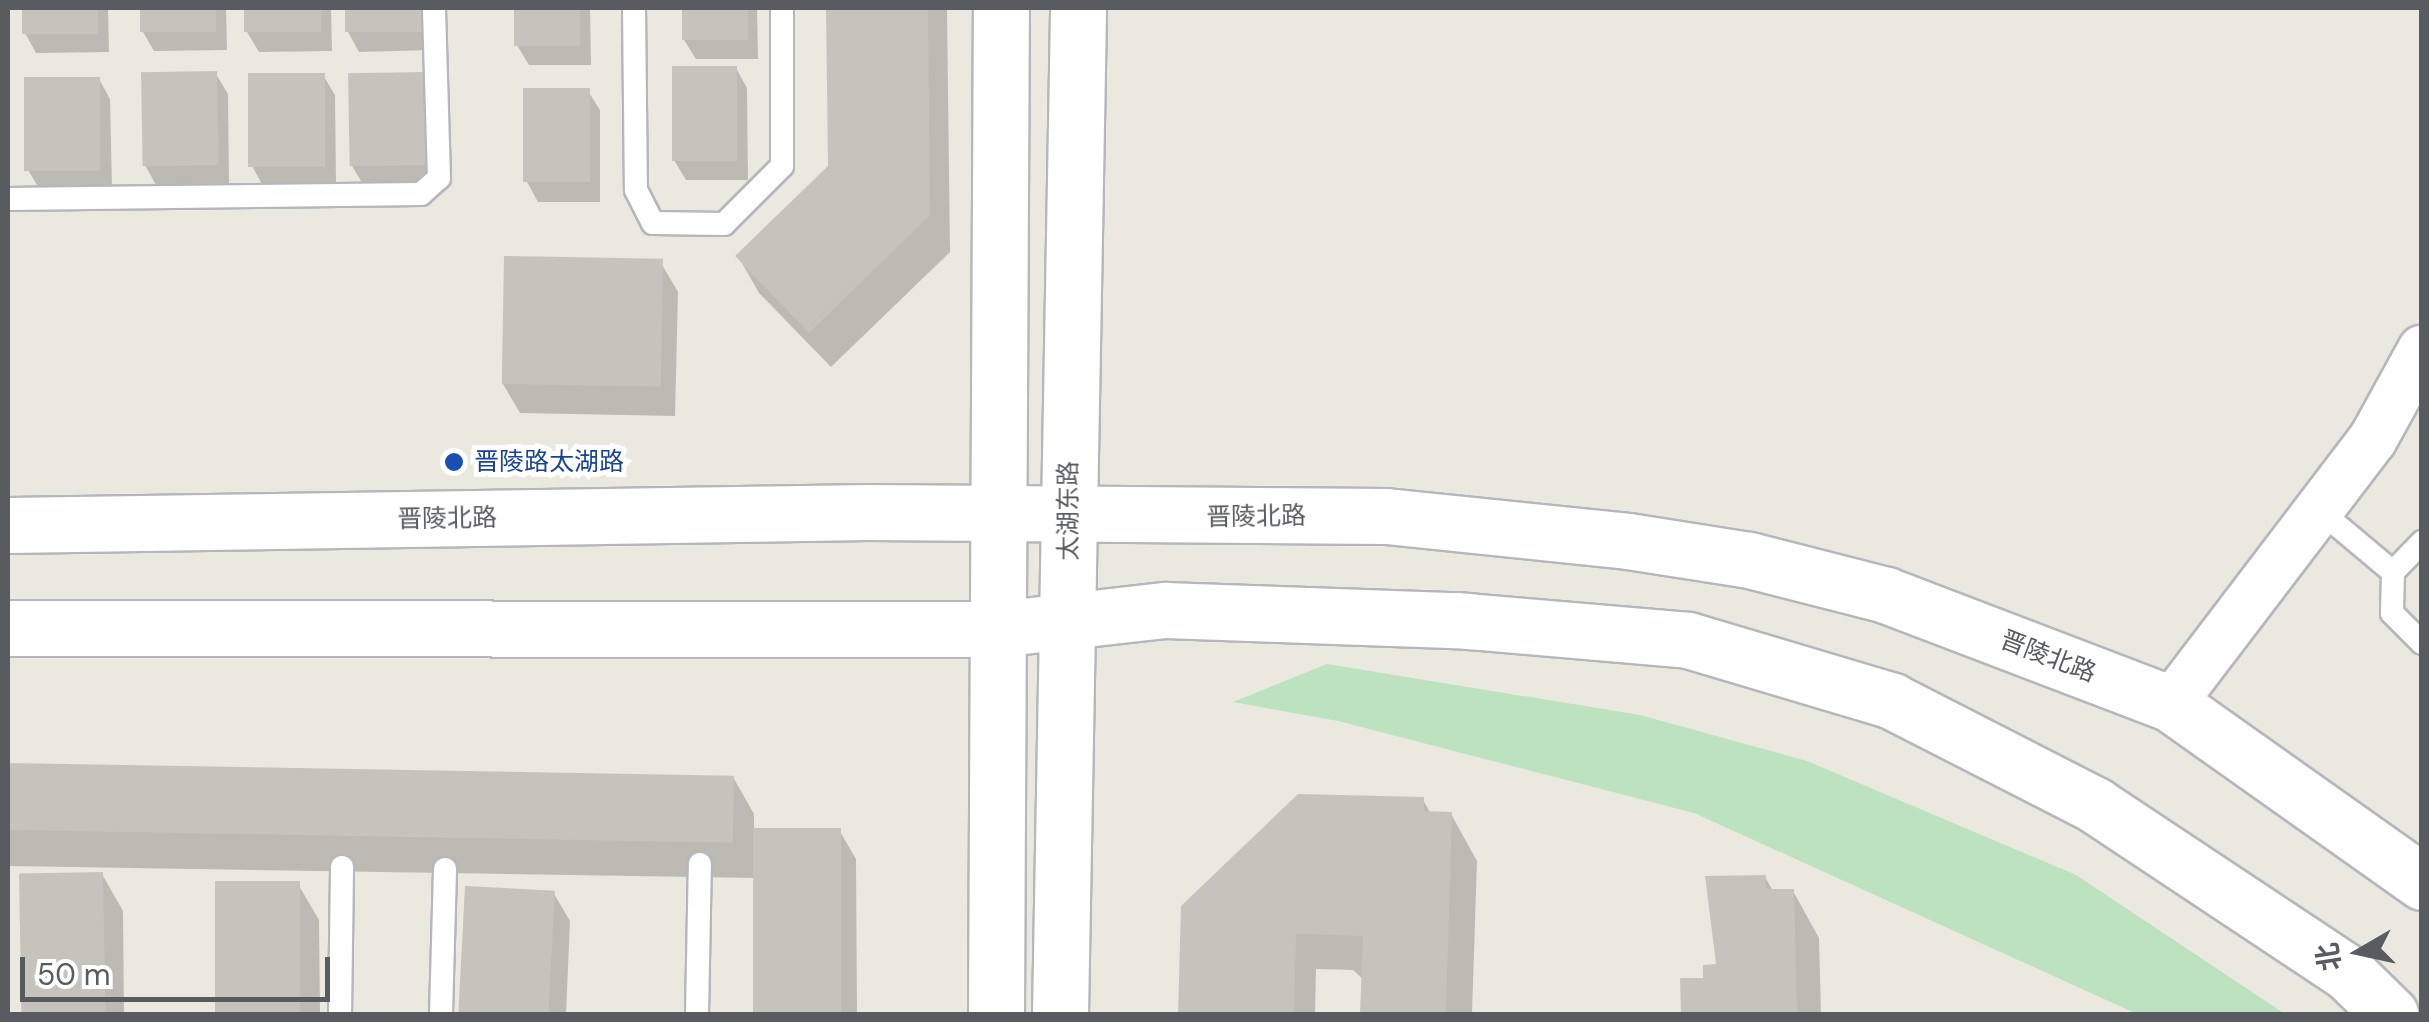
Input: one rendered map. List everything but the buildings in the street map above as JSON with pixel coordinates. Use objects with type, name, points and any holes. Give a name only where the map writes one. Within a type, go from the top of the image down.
[{"type":"main road","points":[[996,1014],[998,630],[994,512],[1001,8]]},
{"type":"main road","name":"太湖东路","points":[[1060,1014],[1078,8]]},
{"type":"main road","name":"晋陵北路","points":[[8,525],[994,512],[1068,516],[1386,516],[1749,560],[1886,595],[2171,704],[2422,882]]},
{"type":"main road","points":[[8,628],[998,630],[1069,617],[1165,610],[1436,619],[1688,640],[1892,701],[2095,805],[2348,974],[2390,1014]]},
{"type":"street","points":[[2171,704],[2374,439],[2422,350]]},
{"type":"lane","points":[[8,198],[421,194],[438,178],[434,8]]},
{"type":"lane","points":[[634,8],[636,190],[653,223],[724,224],[782,166],[782,8]]},
{"type":"lane","points":[[2319,510],[2393,572]]},
{"type":"lane","points":[[2422,542],[2393,572],[2392,613],[2422,644]]},
{"type":"lane","points":[[697,1014],[700,864]]},
{"type":"lane","points":[[340,1014],[342,867]]},
{"type":"lane","points":[[440,1014],[444,869]]},
{"type":"green space","points":[[1327,664],[1640,715],[1807,761],[2076,875],[2285,1014],[2137,1014],[1694,813],[1338,721],[1233,702]]},
{"type":"place","name":"晋陵路太湖路","points":[[454,462]]}]
